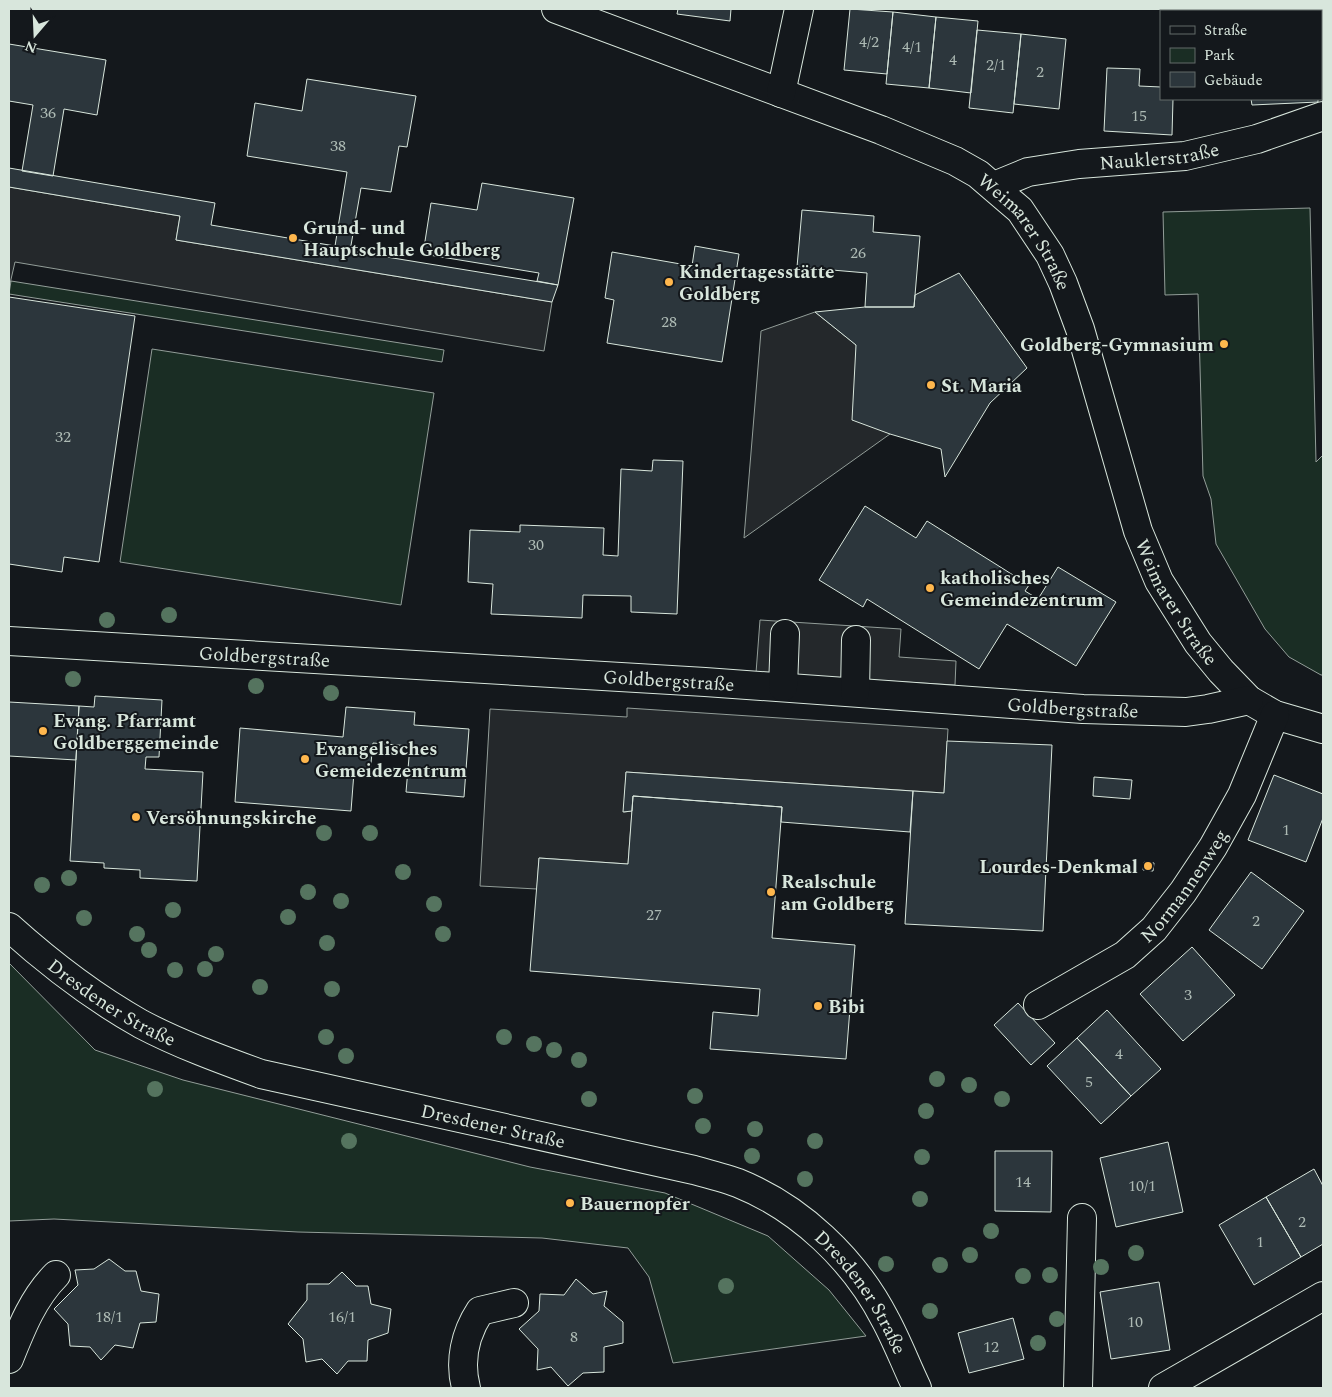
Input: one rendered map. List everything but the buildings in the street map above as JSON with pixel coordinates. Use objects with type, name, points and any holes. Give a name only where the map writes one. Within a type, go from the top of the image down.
[{"type":"street","name":"Weimarer Straße","points":[[556,9],[881,130],[946,157],[978,174],[1020,210],[1050,255],[1063,283],[1080,329],[1138,531],[1159,581],[1198,643],[1221,671],[1249,700]]},
{"type":"street","points":[[781,93],[798,9]]},
{"type":"street","name":"Nauklerstraße","points":[[994,186],[1028,172],[1079,164],[1185,156],[1257,139],[1323,116]]},
{"type":"street","points":[[783,687],[785,634]]},
{"type":"street","points":[[855,692],[856,640]]},
{"type":"street","name":"Goldbergstraße","points":[[9,641],[783,687],[1084,709],[1177,712],[1208,709],[1249,700]]},
{"type":"street","points":[[1249,700],[1275,715],[1323,729]]},
{"type":"street","name":"Normannenweg","points":[[1038,1005],[1125,955],[1154,929],[1213,847],[1242,795],[1275,715]]},
{"type":"street","name":"Dresdener Straße","points":[[9,927],[42,957],[95,995],[141,1024],[200,1052],[260,1074],[694,1170],[738,1183],[780,1205],[829,1242],[861,1281],[884,1317],[917,1388]]},
{"type":"street","points":[[1078,1388],[1082,1218]]},
{"type":"street","points":[[9,1359],[27,1317],[56,1275]]},
{"type":"street","points":[[1163,1388],[1323,1296]]},
{"type":"street","points":[[466,1388],[464,1381],[464,1346],[467,1333],[480,1311],[514,1303]]},
{"type":"green space","points":[[1310,208],[1316,462],[1323,455],[1323,675],[1289,657],[1265,629],[1216,544],[1211,499],[1203,476],[1198,294],[1165,295],[1163,212]]},
{"type":"green space","points":[[11,281],[444,350],[442,362],[9,294]]},
{"type":"green space","points":[[152,349],[434,393],[401,605],[120,562]]},
{"type":"green space","points":[[9,963],[95,1050],[183,1080],[530,1167],[665,1193],[768,1236],[829,1290],[866,1336],[673,1363],[649,1277],[628,1248],[542,1238],[298,1232],[54,1219],[9,1221]]},
{"type":"shaded area","points":[[9,187],[180,216],[176,240],[552,302],[544,351],[15,262],[9,288]]},
{"type":"shaded area","points":[[815,312],[856,345],[890,434],[744,538],[761,331]]},
{"type":"shaded area","points":[[760,620],[901,629],[899,657],[956,661],[955,685],[756,673]]},
{"type":"shaded area","points":[[627,708],[948,729],[944,793],[626,772],[624,812],[632,811],[628,864],[539,858],[537,889],[480,886],[490,709],[627,717]]},
{"type":"place","name":"Grund- und Hauptschule Goldberg","points":[[293,238]]},
{"type":"place","name":"Kindertagesstätte Goldberg","points":[[669,282]]},
{"type":"place","name":"Goldberg-Gymnasium","points":[[1224,344]]},
{"type":"place","name":"St. Maria","points":[[931,385]]},
{"type":"place","name":"katholisches Gemeindezentrum","points":[[930,588]]},
{"type":"place","name":"Evang. Pfarramt Goldberggemeinde","points":[[43,731]]},
{"type":"place","name":"Evangelisches Gemeidezentrum","points":[[305,759]]},
{"type":"place","name":"Versöhnungskirche","points":[[136,817]]},
{"type":"place","name":"Lourdes-Denkmal","points":[[1148,866]]},
{"type":"place","name":"Realschule am Goldberg","points":[[771,892]]},
{"type":"place","name":"Bibi","points":[[818,1006]]},
{"type":"place","name":"Bauernopfer","points":[[570,1203]]}]
